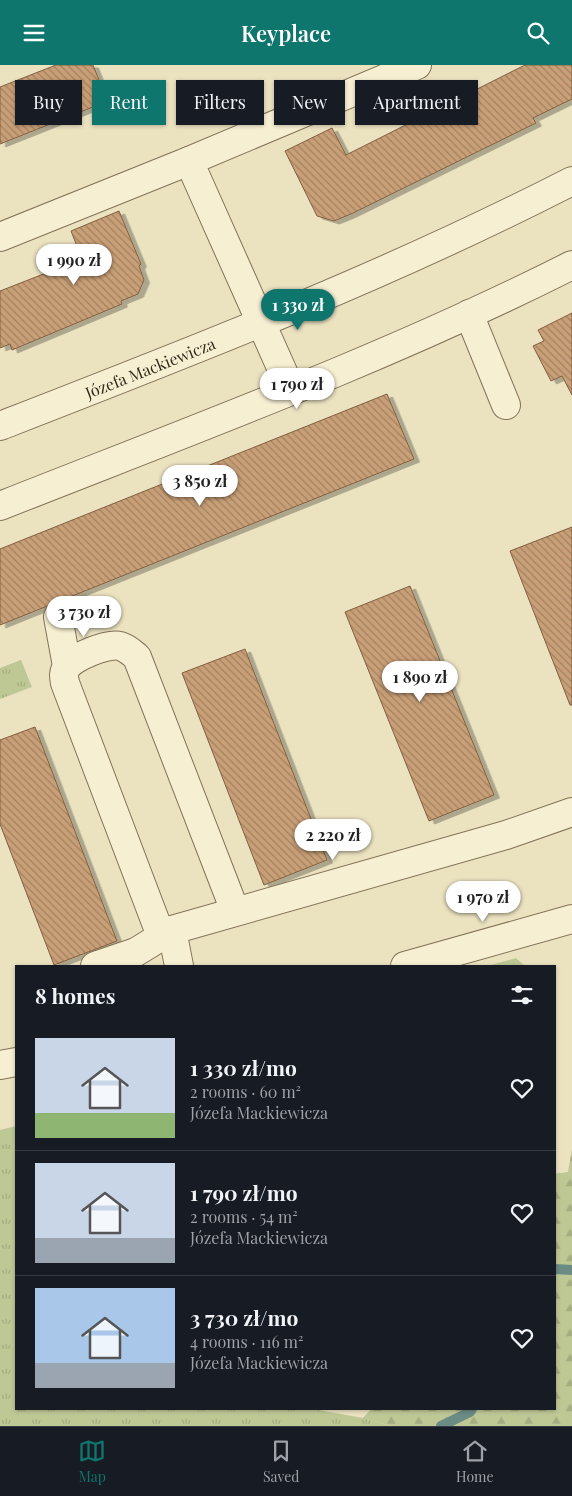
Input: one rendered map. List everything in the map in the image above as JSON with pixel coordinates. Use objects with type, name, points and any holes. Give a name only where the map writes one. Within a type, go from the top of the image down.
[{"type":"street","points":[[0,237],[189,161],[417,65]]},
{"type":"street","points":[[189,161],[263,323],[291,390]]},
{"type":"street","name":"Józefa Mackiewicza","points":[[0,426],[263,323],[434,248],[572,181]]},
{"type":"street","points":[[0,506],[291,390],[469,314],[572,265]]},
{"type":"street","points":[[469,314],[506,405]]},
{"type":"street","points":[[58,617],[67,666],[64,676],[65,683],[179,965]]},
{"type":"street","points":[[67,666],[78,658],[109,646],[128,649],[136,657],[235,911]]},
{"type":"street","points":[[98,965],[136,951],[166,933],[235,911],[506,835],[572,812]]},
{"type":"street","points":[[409,965],[572,919]]},
{"type":"street","points":[[0,1065],[15,1062]]},
{"type":"green space","points":[[21,660],[32,687],[0,699],[0,668]]},
{"type":"green space","points":[[516,958],[524,965],[491,965]]},
{"type":"green space","points":[[15,1126],[15,1410],[319,1410],[363,1418],[391,1426],[0,1426],[0,1130]]},
{"type":"green space","points":[[572,1149],[572,1426],[391,1426],[363,1418],[370,1410],[556,1410],[556,1174],[568,1172]]},
{"type":"building","points":[[56,65],[93,65],[99,80],[92,80],[92,107],[82,111],[82,80],[18,80]]},
{"type":"building","points":[[525,65],[572,65],[572,99],[533,118],[536,123],[351,214],[334,221],[317,216],[285,151],[332,128],[346,155],[406,125],[478,125],[478,89]]},
{"type":"building","points":[[15,81],[15,125],[48,125],[0,144],[0,87]]},
{"type":"building","points":[[119,211],[141,264],[139,266],[144,280],[138,294],[121,301],[122,304],[12,350],[10,344],[0,348],[0,291],[82,259],[71,231]]},
{"type":"building","points":[[572,313],[572,395],[562,376],[551,381],[533,346],[544,341],[538,330]]},
{"type":"building","points":[[387,394],[414,459],[0,625],[0,549]]},
{"type":"building","points":[[572,527],[572,705],[570,705],[510,551]]},
{"type":"building","points":[[410,586],[494,795],[429,821],[345,612]]},
{"type":"building","points":[[245,649],[327,860],[264,885],[182,673]]},
{"type":"building","points":[[35,727],[117,941],[54,965],[0,824],[0,740]]},
{"type":"waterway","points":[[556,1269],[572,1270]]},
{"type":"waterway","points":[[441,1426],[471,1410]]}]
